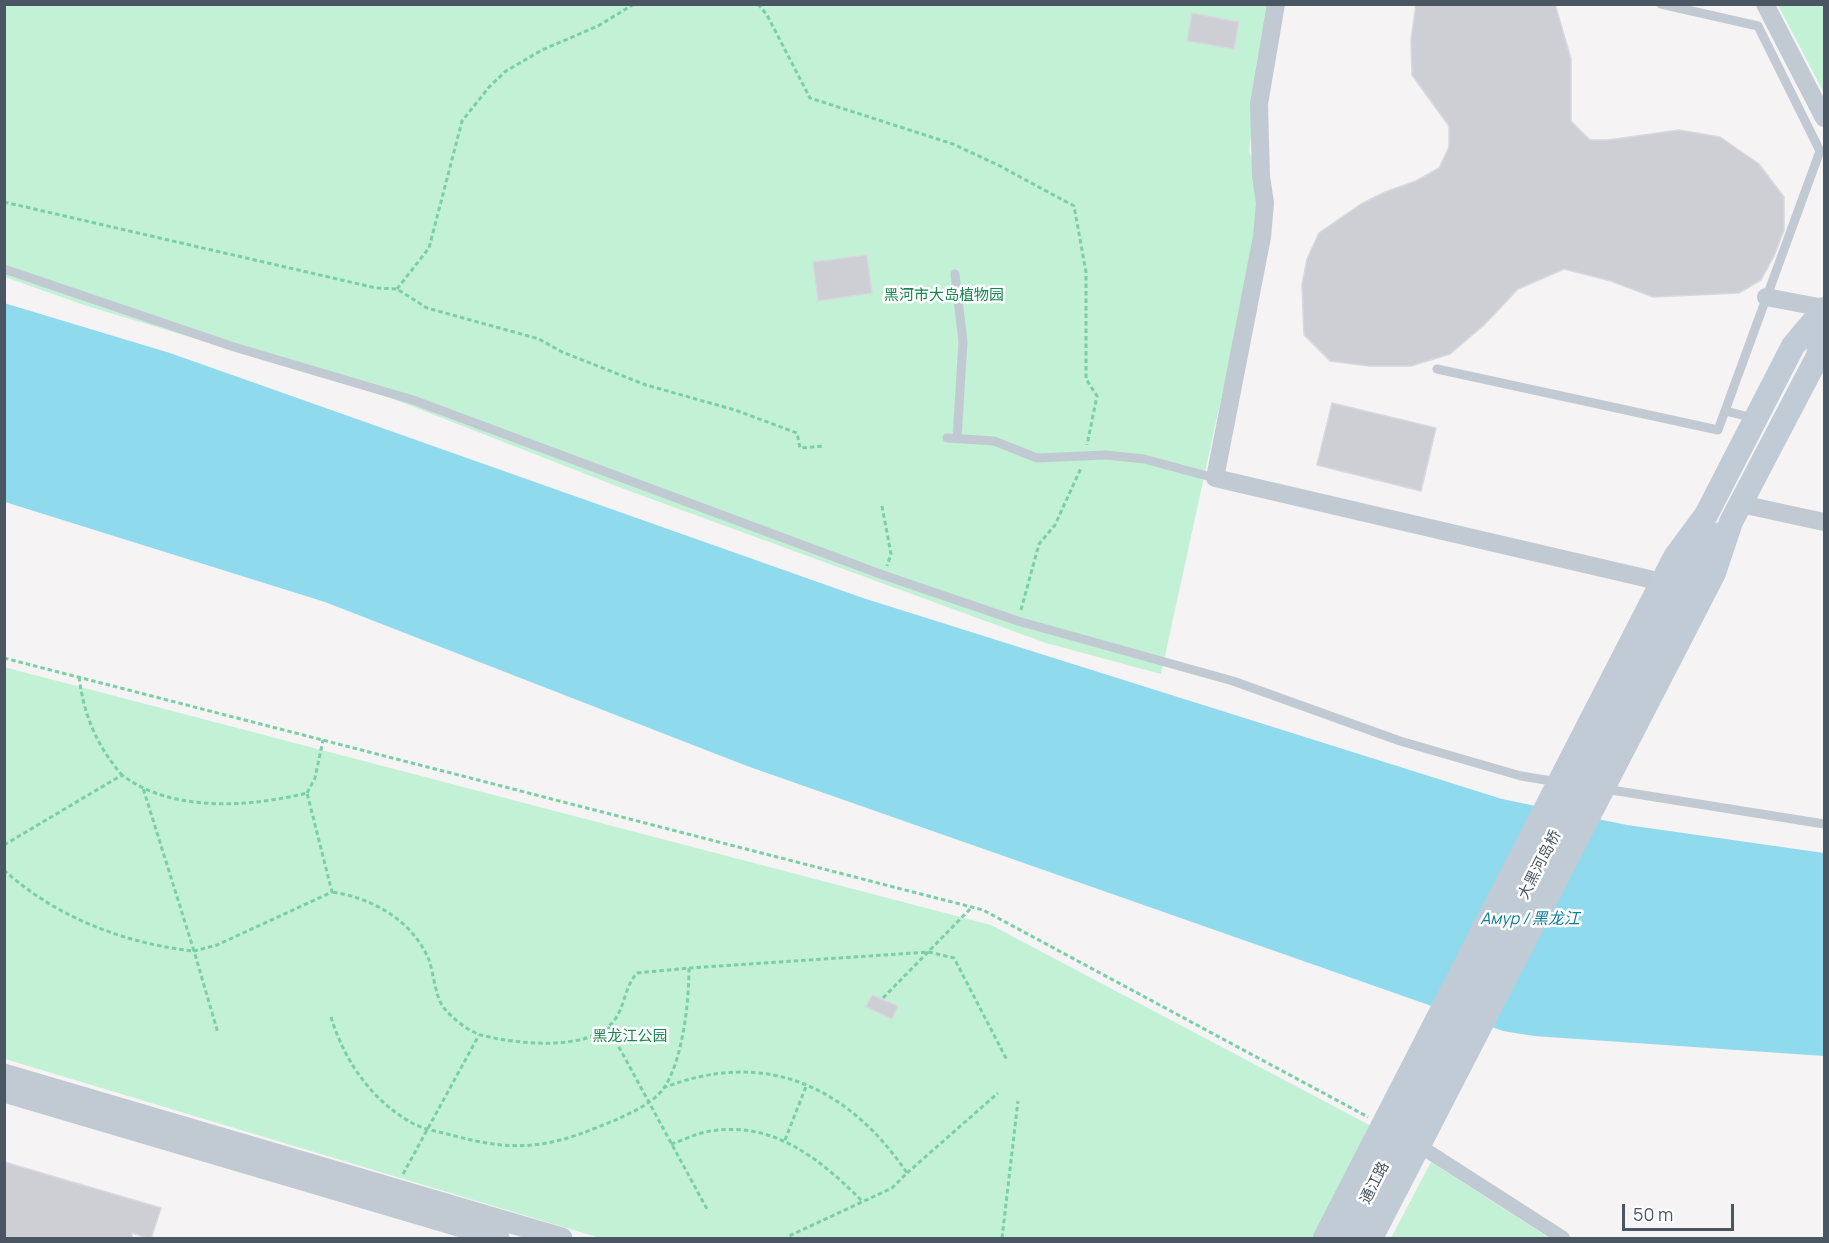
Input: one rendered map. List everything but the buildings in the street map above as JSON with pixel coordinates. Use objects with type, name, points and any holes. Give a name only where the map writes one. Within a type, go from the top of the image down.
[{"type":"main road","points":[[1671,598],[1675,557],[1706,515],[1793,346],[1824,309]]},
{"type":"main road","points":[[1671,598],[1714,573],[1736,513],[1818,356],[1824,309]]},
{"type":"main road","points":[[1671,598],[1736,513]]},
{"type":"main road","points":[[1695,566],[1706,515]]},
{"type":"main road","name":"大黑河岛桥","points":[[1403,1131],[1671,598]]},
{"type":"main road","points":[[1325,1239],[1403,1131]]},
{"type":"main road","points":[[1371,1239],[1403,1131]]},
{"type":"main road","name":"通江路","points":[[1348,1239],[1403,1131]]},
{"type":"street","points":[[1276,4],[1259,104],[1261,176],[1265,203],[1262,237],[1215,478],[1671,598]]},
{"type":"street","points":[[1765,4],[1824,118]]},
{"type":"street","points":[[1767,297],[1824,309]]},
{"type":"street","points":[[1736,513],[1824,522]]},
{"type":"street","points":[[4,1074],[513,1231],[562,1239]]},
{"type":"street","points":[[4,1092],[499,1239]]},
{"type":"street","points":[[1403,1131],[1563,1239]]},
{"type":"lane","points":[[1437,369],[1718,430],[1820,151],[1758,26],[1661,4]]},
{"type":"lane","points":[[4,269],[234,347],[413,399],[883,575],[1018,621],[1233,681],[1401,741],[1521,776],[1824,824]]},
{"type":"lane","points":[[956,274],[963,342],[952,438],[994,441],[1037,459],[1106,455],[1144,459],[1215,478]]},
{"type":"lane","points":[[1725,411],[1756,419]]},
{"type":"path","points":[[397,289],[429,248],[462,121],[490,86],[506,71],[542,50],[598,26],[634,4]]},
{"type":"path","points":[[758,4],[767,15],[810,98],[953,144],[998,165],[1074,206],[1086,272],[1086,379],[1097,396],[1084,457],[1055,525],[1039,544],[1018,621]]},
{"type":"path","points":[[4,202],[376,288],[397,289],[427,308],[539,339],[562,352],[646,385],[735,410],[797,433],[800,448],[824,446]]},
{"type":"path","points":[[882,506],[891,554],[883,575]]},
{"type":"path","points":[[4,658],[972,907],[993,915],[1403,1131]]},
{"type":"path","points":[[79,677],[82,704],[94,735],[122,775],[143,788],[191,800],[224,803],[307,793]]},
{"type":"path","points":[[323,739],[315,777],[307,793],[332,892]]},
{"type":"path","points":[[4,845],[122,775]]},
{"type":"path","points":[[143,788],[218,1033]]},
{"type":"path","points":[[4,870],[29,892],[126,940],[161,948],[194,951],[217,945],[332,892],[366,900],[393,915],[415,936],[429,960],[442,1006],[460,1024],[479,1035],[558,1044],[594,1035],[614,1022],[630,980],[637,973],[929,952],[954,958],[1007,1060]]},
{"type":"path","points":[[883,998],[972,907]]},
{"type":"path","points":[[663,1088],[684,1033],[689,968]]},
{"type":"path","points":[[331,1017],[339,1043],[366,1084],[393,1110],[413,1123],[428,1129],[508,1147],[536,1145],[578,1135],[615,1120],[648,1102],[663,1088],[688,1078],[718,1073],[782,1075],[807,1084],[850,1110],[870,1127],[907,1173]]},
{"type":"path","points":[[608,1027],[707,1209]]},
{"type":"path","points":[[402,1176],[479,1035]]},
{"type":"path","points":[[786,1140],[807,1084]]},
{"type":"path","points":[[789,1236],[892,1188],[998,1093]]},
{"type":"path","points":[[1002,1239],[1018,1101]]},
{"type":"path","points":[[671,1144],[709,1131],[744,1129],[786,1140],[837,1177],[862,1201]]},
{"type":"green space","name":"黑河市大岛植物园","points":[[5,5],[1269,5],[1249,151],[1257,172],[1257,234],[1161,674],[1046,643],[624,489],[391,398],[84,305],[5,277]]},
{"type":"green space","points":[[1778,5],[1824,5],[1824,93]]},
{"type":"green space","name":"黑龙江公园","points":[[4,667],[991,925],[1375,1128],[1318,1238],[600,1238],[5,1059]]},
{"type":"green space","points":[[1431,1162],[1549,1238],[1391,1238]]},
{"type":"water","name":"Амур / 黑龙江","points":[[4,303],[170,353],[863,598],[1502,799],[1627,825],[1824,853],[1824,1056],[1534,1036],[1503,1031],[747,766],[325,602],[5,502]]}]
